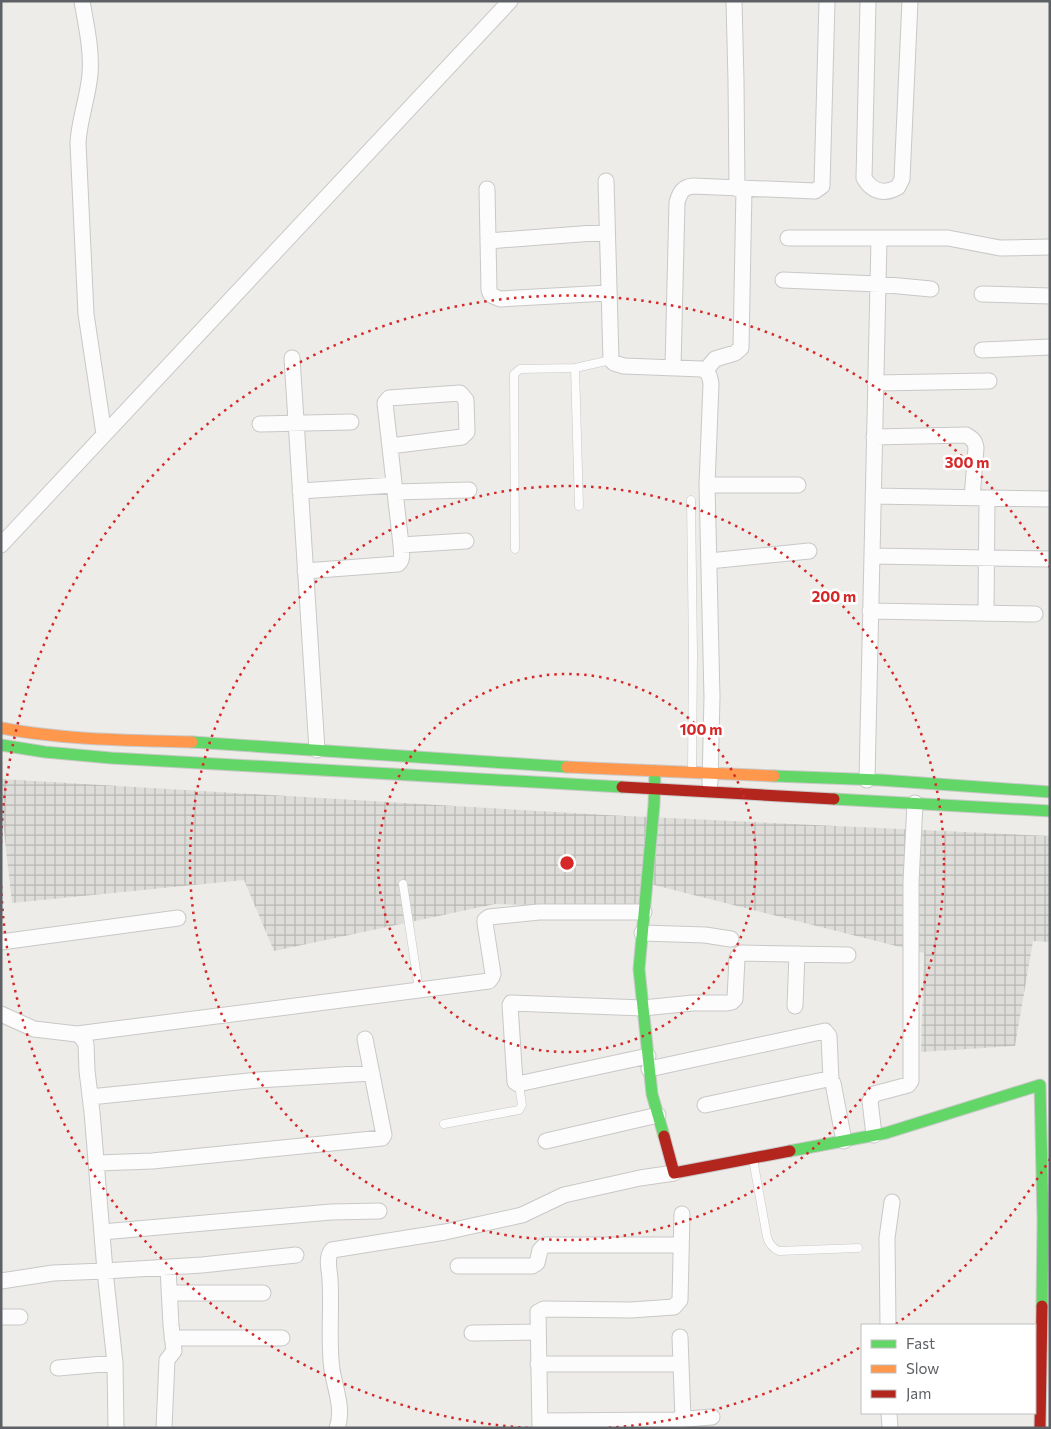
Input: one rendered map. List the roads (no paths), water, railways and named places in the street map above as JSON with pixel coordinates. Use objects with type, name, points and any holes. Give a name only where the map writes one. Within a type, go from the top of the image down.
[{"type":"main road","points":[[1,728],[34,734],[101,740],[212,742],[583,768],[867,780],[1050,792]]},
{"type":"main road","points":[[1,745],[79,756],[1050,811]]},
{"type":"main road","points":[[260,767],[261,746]]},
{"type":"main road","points":[[656,771],[640,969],[652,1094],[674,1173],[886,1133],[1045,1083],[1046,1266],[1038,1347],[1040,1428]]},
{"type":"street","points":[[82,1],[90,63],[89,81],[78,133],[84,295],[104,434]]},
{"type":"street","points":[[1,545],[510,1]]},
{"type":"street","points":[[706,370],[715,359],[735,354],[741,348],[740,189],[734,1]]},
{"type":"street","points":[[673,367],[677,202],[679,194],[686,187],[815,191],[822,186],[827,1]]},
{"type":"street","points":[[868,1],[864,178],[874,190],[884,192],[898,187],[902,179],[910,1]]},
{"type":"street","points":[[606,180],[611,360],[624,366],[698,368],[706,370],[711,384],[708,485],[712,697],[710,792]]},
{"type":"street","points":[[487,189],[489,290],[493,297],[500,299],[608,293]]},
{"type":"street","points":[[488,241],[607,232]]},
{"type":"street","points":[[788,238],[956,238],[1000,248],[1050,247]]},
{"type":"street","points":[[867,780],[879,239]]},
{"type":"street","points":[[783,280],[878,284],[930,289]]},
{"type":"street","points":[[982,294],[1050,296]]},
{"type":"street","points":[[982,350],[1050,346]]},
{"type":"street","points":[[292,358],[317,750]]},
{"type":"street","points":[[875,383],[989,381]]},
{"type":"street","points":[[305,571],[398,564],[402,560],[401,545],[390,446],[386,403],[389,398],[460,393],[465,397],[467,432],[462,437],[390,446]]},
{"type":"street","points":[[260,424],[351,422]]},
{"type":"street","points":[[874,437],[966,435],[976,442],[987,559],[986,613]]},
{"type":"street","points":[[708,485],[798,485]]},
{"type":"street","points":[[300,490],[395,488],[469,490]]},
{"type":"street","points":[[873,496],[1050,499]]},
{"type":"street","points":[[401,545],[466,541]]},
{"type":"street","points":[[709,561],[808,551]]},
{"type":"street","points":[[872,556],[1050,559]]},
{"type":"street","points":[[870,611],[1035,614]]},
{"type":"street","points":[[874,1135],[870,1101],[872,1096],[908,1085],[911,1081],[911,882],[916,803]]},
{"type":"street","points":[[1,1014],[34,1029],[77,1034],[489,981],[493,974],[485,920],[489,917],[539,912],[644,912]]},
{"type":"street","points":[[1,942],[178,918]]},
{"type":"street","points":[[642,934],[705,935],[731,938]]},
{"type":"street","points":[[844,1141],[834,1083],[831,1080],[828,1036],[825,1031],[519,1084],[515,1082],[510,1006],[511,1003],[643,1008],[732,1002],[735,999],[738,955],[741,953],[848,955]]},
{"type":"street","points":[[795,1006],[797,954]]},
{"type":"street","points":[[77,1034],[86,1044],[105,1272],[115,1363],[116,1428]]},
{"type":"street","points":[[97,1163],[152,1161],[381,1139],[384,1135],[365,1039]]},
{"type":"street","points":[[90,1097],[258,1080],[372,1073]]},
{"type":"street","points":[[705,1105],[828,1079],[831,1080]]},
{"type":"street","points":[[546,1141],[658,1114]]},
{"type":"street","points":[[337,1428],[338,1395],[332,1367],[328,1259],[332,1250],[445,1232],[522,1215],[564,1196],[640,1178],[674,1173]]},
{"type":"street","points":[[888,1324],[887,1238],[892,1202]]},
{"type":"street","points":[[102,1232],[331,1212],[379,1211]]},
{"type":"street","points":[[682,1214],[680,1300],[674,1307],[631,1310],[544,1309],[538,1312],[540,1424],[712,1417]]},
{"type":"street","points":[[458,1266],[532,1266],[537,1263],[540,1250],[544,1245],[681,1245]]},
{"type":"street","points":[[1,1281],[53,1273],[168,1268],[296,1255]]},
{"type":"street","points":[[164,1428],[168,1360],[174,1351],[168,1268]]},
{"type":"street","points":[[169,1293],[263,1293]]},
{"type":"street","points":[[1,1317],[20,1317]]},
{"type":"street","points":[[472,1333],[537,1332]]},
{"type":"street","points":[[680,1337],[683,1419]]},
{"type":"street","points":[[172,1338],[282,1338]]},
{"type":"street","points":[[58,1368],[115,1363]]},
{"type":"street","points":[[538,1364],[681,1364]]},
{"type":"street","points":[[890,1414],[890,1428]]},
{"type":"lane","points":[[515,549],[514,374],[520,369],[575,368],[611,360]]},
{"type":"lane","points":[[575,368],[579,506]]},
{"type":"lane","points":[[691,500],[692,772]]},
{"type":"lane","points":[[403,884],[419,990]]},
{"type":"lane","points":[[444,1124],[519,1110],[522,1105],[519,1084]]},
{"type":"lane","points":[[752,1158],[767,1237],[775,1249],[779,1251],[858,1248]]}]
